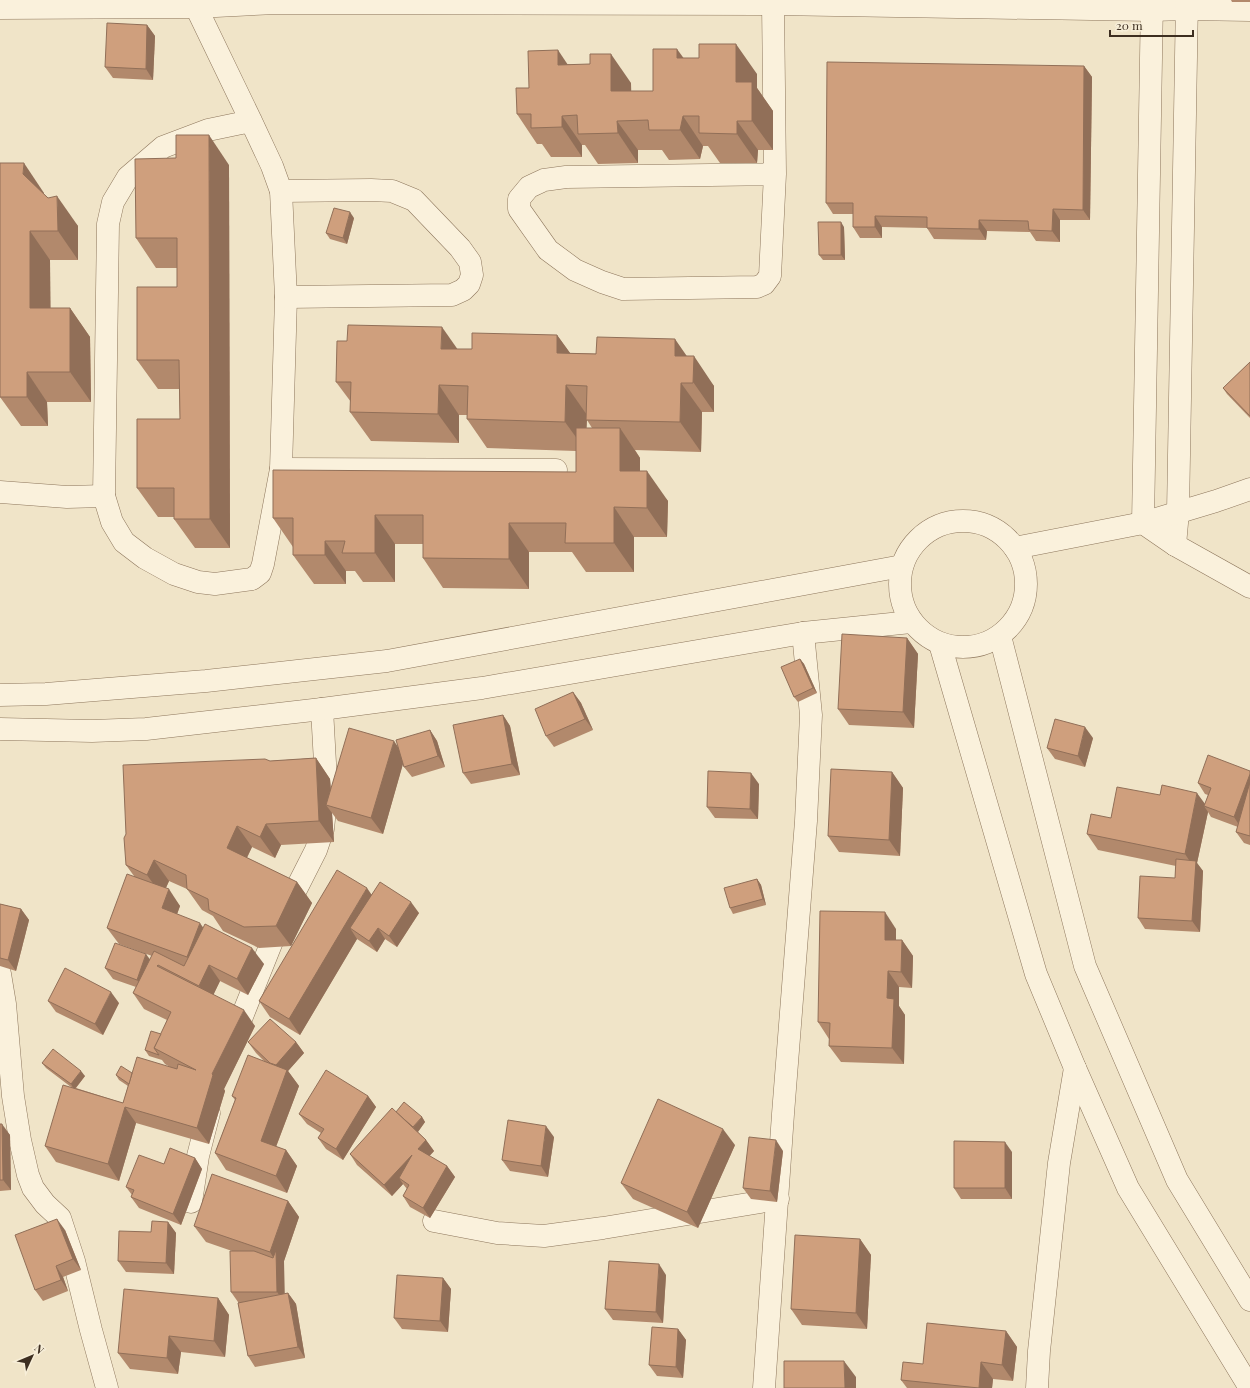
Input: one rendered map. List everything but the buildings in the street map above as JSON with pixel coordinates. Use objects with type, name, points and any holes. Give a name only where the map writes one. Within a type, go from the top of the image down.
[{"type":"street","points":[[0,8],[196,7],[276,1],[1187,5],[1250,10]]},
{"type":"street","points":[[773,4],[775,174],[770,276],[764,284],[757,287],[624,289],[602,282],[575,270],[548,250],[519,209],[519,199],[528,187],[544,180],[566,177],[775,174]]},
{"type":"street","points":[[1143,523],[1152,5]]},
{"type":"street","points":[[1175,545],[1178,512],[1187,5]]},
{"type":"street","points":[[196,7],[251,121],[272,166],[281,191],[286,297],[281,469],[263,564],[260,573],[252,579],[215,584],[198,582],[174,574],[145,558],[124,542],[112,522],[104,496],[108,224],[113,202],[128,177],[163,147],[208,130],[251,121]]},
{"type":"street","points":[[281,191],[371,190],[392,192],[414,200],[460,248],[470,262],[472,275],[469,284],[462,290],[452,295],[286,297]]},
{"type":"street","points":[[281,469],[556,470]]},
{"type":"street","points":[[1015,548],[1143,523],[1250,489]]},
{"type":"street","points":[[0,492],[67,497],[104,496]]},
{"type":"street","points":[[953,521],[971,521],[988,526],[1003,535],[1015,548],[1023,566],[1026,586],[1023,605],[1014,622],[1000,636],[981,645],[960,648],[940,644],[911,622],[902,604],[899,585],[902,566],[909,550],[921,536],[936,527],[953,521]]},
{"type":"street","points":[[1143,523],[1175,545],[1250,587]]},
{"type":"street","points":[[0,695],[46,694],[206,681],[387,661],[902,566]]},
{"type":"street","points":[[0,729],[92,731],[146,729],[322,709],[482,688],[803,633],[911,622]]},
{"type":"street","points":[[764,1388],[783,1114],[806,821],[810,723],[803,633]]},
{"type":"street","points":[[1000,636],[1086,966],[1177,1180],[1250,1300]]},
{"type":"street","points":[[940,644],[1036,974],[1075,1068],[1128,1188],[1250,1388]]},
{"type":"street","points":[[225,1060],[281,919],[316,850],[323,829],[326,799],[322,709]]},
{"type":"street","points":[[0,974],[13,1096],[20,1140],[28,1175],[33,1188],[45,1204],[60,1218],[74,1261],[91,1330],[108,1388]]},
{"type":"street","points":[[1037,1388],[1039,1351],[1059,1163],[1075,1068]]},
{"type":"street","points":[[191,1202],[198,1156],[214,1097]]},
{"type":"street","points":[[434,1221],[497,1234],[544,1236],[603,1228],[778,1198]]}]
